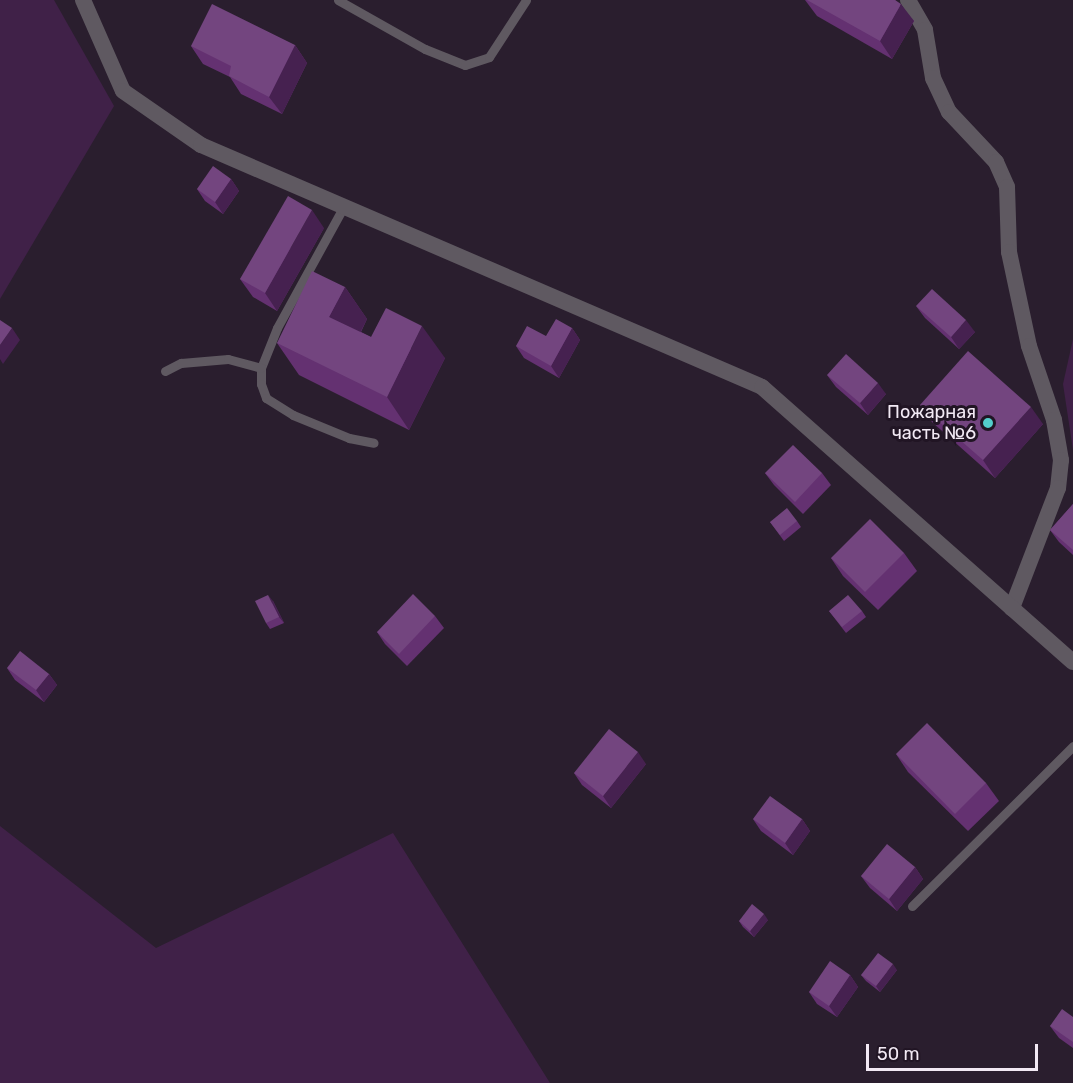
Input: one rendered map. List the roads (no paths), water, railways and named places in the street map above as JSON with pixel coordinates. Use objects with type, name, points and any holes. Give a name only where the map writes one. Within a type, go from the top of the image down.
[{"type":"street","points":[[83,0],[123,91],[201,145],[762,387],[1073,662]]},
{"type":"street","points":[[909,0],[925,30],[933,78],[949,112],[996,162],[1007,187],[1009,252],[1029,346],[1054,420],[1061,460],[1058,488],[1012,608]]},
{"type":"lane","points":[[338,0],[425,49],[465,65],[489,57],[526,0]]},
{"type":"lane","points":[[344,206],[277,328],[261,368],[261,384],[266,398],[276,406],[321,428],[374,443]]},
{"type":"lane","points":[[165,371],[181,363],[228,359],[261,368]]},
{"type":"lane","points":[[912,906],[1073,746]]},
{"type":"place","name":"Пожарная часть №6","points":[[988,423]]}]
